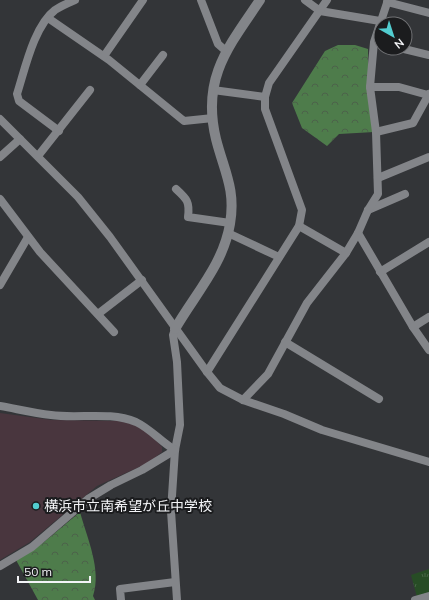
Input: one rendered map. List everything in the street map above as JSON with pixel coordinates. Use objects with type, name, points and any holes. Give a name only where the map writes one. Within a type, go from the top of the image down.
[{"type":"street","points":[[59,131],[19,100],[17,94],[37,35],[55,10],[75,0]]},
{"type":"street","points":[[104,56],[143,0]]},
{"type":"street","points":[[201,0],[218,44],[226,51]]},
{"type":"street","points":[[177,600],[174,579],[170,511],[175,450],[179,436],[181,408],[173,335],[175,329],[216,266],[229,228],[231,188],[216,139],[212,118],[213,90],[218,67],[226,51],[260,0]]},
{"type":"street","points":[[305,0],[320,11],[373,20]]},
{"type":"street","points":[[207,372],[299,226],[302,210],[266,109],[266,97],[269,83],[327,0]]},
{"type":"street","points":[[382,16],[388,1],[429,13]]},
{"type":"street","points":[[48,18],[104,56],[184,121],[212,118]]},
{"type":"street","points":[[413,51],[429,55]]},
{"type":"street","points":[[140,85],[163,55]]},
{"type":"street","points":[[243,400],[268,374],[307,303],[346,253],[378,194],[376,132],[370,87],[375,56]]},
{"type":"street","points":[[370,87],[399,87],[429,94],[414,123],[376,132]]},
{"type":"street","points":[[38,156],[90,90]]},
{"type":"street","points":[[213,90],[266,97]]},
{"type":"street","points":[[0,119],[78,197],[142,280],[175,329],[220,388],[243,400],[284,414],[322,430],[429,462]]},
{"type":"street","points":[[0,157],[20,139]]},
{"type":"street","points":[[378,178],[429,157]]},
{"type":"street","points":[[176,189],[184,196],[190,205],[188,217],[229,228],[279,257]]},
{"type":"street","points":[[368,210],[405,194]]},
{"type":"street","points":[[0,199],[13,214],[28,237],[114,332]]},
{"type":"street","points":[[299,226],[346,253]]},
{"type":"street","points":[[358,233],[413,327],[429,350]]},
{"type":"street","points":[[0,285],[28,237]]},
{"type":"street","points":[[380,272],[429,242]]},
{"type":"street","points":[[98,314],[142,280]]},
{"type":"street","points":[[413,327],[429,317]]},
{"type":"street","points":[[285,342],[380,399]]},
{"type":"street","points":[[0,406],[52,416],[118,417],[135,422],[151,430],[167,446],[175,450]]},
{"type":"street","points":[[0,566],[32,547],[88,500],[111,484],[142,470],[175,450]]},
{"type":"street","points":[[121,600],[120,589],[174,579]]},
{"type":"street","points":[[415,600],[429,596]]},
{"type":"shaded area","name":"横浜市立南希望が丘中学校","points":[[0,413],[52,420],[118,421],[133,424],[148,432],[162,447],[162,452],[148,463],[97,486],[30,542],[0,560]]},
{"type":"green space","points":[[338,45],[355,45],[368,49],[369,107],[374,132],[339,134],[327,146],[302,128],[292,103],[325,51]]},
{"type":"green space","points":[[80,512],[95,565],[96,576],[93,596],[95,600],[38,600],[16,560],[44,542]]},
{"type":"green space","points":[[429,569],[429,594],[417,597],[411,575]]},
{"type":"place","name":"横浜市立南希望が丘中学校","points":[[36,506]]}]
